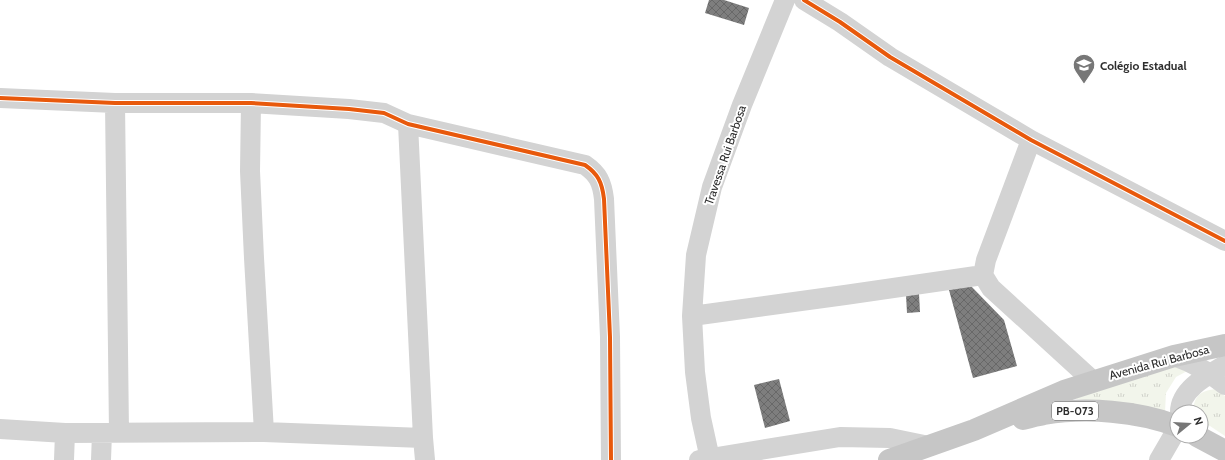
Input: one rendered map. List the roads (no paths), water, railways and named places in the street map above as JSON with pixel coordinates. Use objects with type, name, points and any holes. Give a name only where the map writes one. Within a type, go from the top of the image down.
[{"type":"main road","name":"Avenida Rui Barbosa","points":[[1093,381],[1174,356],[1225,345]]},
{"type":"main road","name":"PB-073","points":[[889,460],[974,430],[1064,391],[1093,381]]},
{"type":"main road","name":"PB-073","points":[[974,430],[1044,414],[1080,411],[1129,414],[1162,420],[1169,424]]},
{"type":"main road","points":[[1209,442],[1225,451]]},
{"type":"street","name":"Travessa Rui Barbosa","points":[[705,459],[696,380],[692,316],[696,255],[712,187],[742,105],[785,0]]},
{"type":"street","points":[[804,0],[840,22],[890,57],[1031,140],[1225,241]]},
{"type":"street","points":[[0,98],[115,103],[251,103],[349,109],[384,113],[408,124],[585,165],[593,171],[598,178],[602,186],[604,199],[610,337],[611,460]]},
{"type":"street","points":[[101,460],[110,432],[115,103]]},
{"type":"street","points":[[251,103],[250,170],[264,432]]},
{"type":"street","points":[[408,124],[425,460]]},
{"type":"street","points":[[1031,140],[986,260],[984,275],[991,288],[1093,381]]},
{"type":"street","points":[[692,316],[845,296],[984,275]]},
{"type":"street","points":[[1174,356],[1220,375]]},
{"type":"street","points":[[1181,404],[1186,393],[1200,381],[1220,375]]},
{"type":"street","points":[[0,429],[65,433],[264,432],[423,438]]},
{"type":"street","points":[[64,460],[65,433]]},
{"type":"street","points":[[705,459],[840,437],[890,438],[929,446]]},
{"type":"street","points":[[1159,460],[1169,442]]},
{"type":"place","name":"Colégio Estadual","points":[[1084,84]]}]
